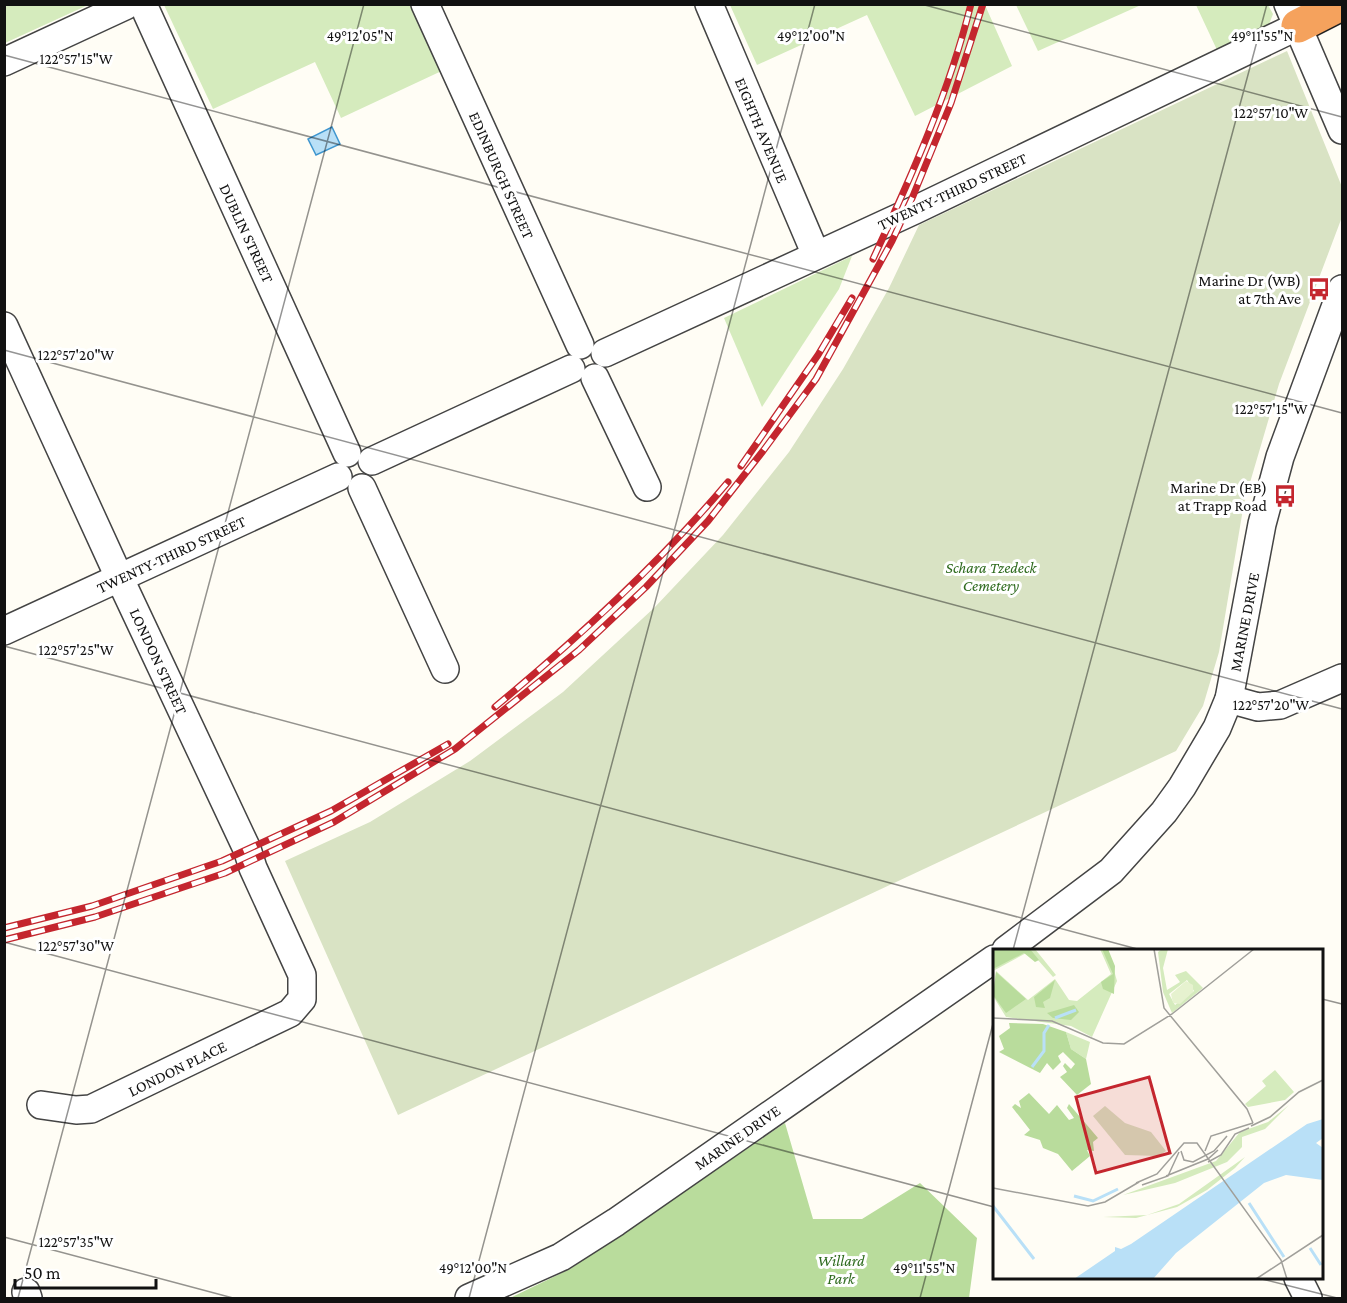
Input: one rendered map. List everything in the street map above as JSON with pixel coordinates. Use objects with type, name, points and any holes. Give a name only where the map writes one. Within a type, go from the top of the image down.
[{"type":"highway","points":[[1293,15],[1341,4]]},
{"type":"street","name":"EDINBURGH STREET","points":[[425,4],[647,487]]},
{"type":"street","name":"EIGHTH AVENUE","points":[[709,4],[816,255]]},
{"type":"street","points":[[4,62],[137,7]]},
{"type":"street","name":"DUBLIN STREET","points":[[137,7],[352,464]]},
{"type":"street","name":"TWENTY-THIRD STREET","points":[[4,631],[352,464],[588,361],[816,255],[1293,15]]},
{"type":"street","points":[[1293,15],[1342,130]]},
{"type":"street","name":"MARINE DRIVE","points":[[1009,949],[1111,872],[1158,820],[1205,749],[1228,699],[1262,524],[1280,458],[1342,289]]},
{"type":"street","name":"LONDON STREET","points":[[4,326],[247,849],[253,868],[302,975],[302,999]]},
{"type":"street","points":[[352,464],[341,483],[351,489],[362,488],[446,669]]},
{"type":"street","points":[[1228,699],[1258,707],[1280,705],[1342,678]]},
{"type":"street","name":"MARINE DRIVE","points":[[469,1299],[561,1257],[616,1222],[993,960]]},
{"type":"street","name":"LONDON PLACE","points":[[41,1105],[75,1110],[91,1109],[290,1013],[302,999]]},
{"type":"street","points":[[1298,1279],[1308,1299]]},
{"type":"green space","points":[[5,4],[88,4],[88,5],[5,43]]},
{"type":"green space","points":[[164,5],[418,5],[448,68],[341,118],[315,62],[213,109]]},
{"type":"green space","points":[[730,5],[985,5],[1012,66],[915,116],[867,15],[757,65]]},
{"type":"green space","points":[[1016,5],[1141,5],[1038,51]]},
{"type":"green space","points":[[1196,5],[1268,5],[1273,14],[1268,27],[1217,50]]},
{"type":"green space","name":"Schara Tzedeck Cemetery","points":[[1287,51],[1342,187],[1342,217],[1279,384],[1244,503],[1219,652],[1203,706],[1176,751],[398,1115],[285,861],[370,822],[470,761],[563,692],[655,607],[723,535],[789,452],[843,369],[889,288],[919,225]]},
{"type":"green space","points":[[852,256],[839,289],[762,407],[724,318]]},
{"type":"green space","name":"Willard Park","points":[[785,1123],[813,1219],[862,1219],[920,1183],[977,1238],[969,1298],[510,1298],[570,1269]]},
{"type":"water","points":[[332,127],[340,144],[316,155],[308,139]]},
{"type":"railway","points":[[873,259],[915,166],[940,102],[971,4]]},
{"type":"railway","points":[[4,940],[95,917],[225,873],[334,822],[455,749],[579,650],[646,587],[708,521],[816,379],[892,241],[913,196],[951,103],[983,4]]},
{"type":"railway","points":[[741,466],[818,355],[852,298]]},
{"type":"railway","points":[[495,707],[616,600],[674,542],[728,482]]},
{"type":"railway","points":[[4,928],[92,906],[222,861],[331,811],[448,744]]},
{"type":"place","name":"Marine Dr (WB) at 7th Ave","points":[[1319,289]]},
{"type":"place","name":"Marine Dr (EB) at Trapp Road","points":[[1285,496]]}]
